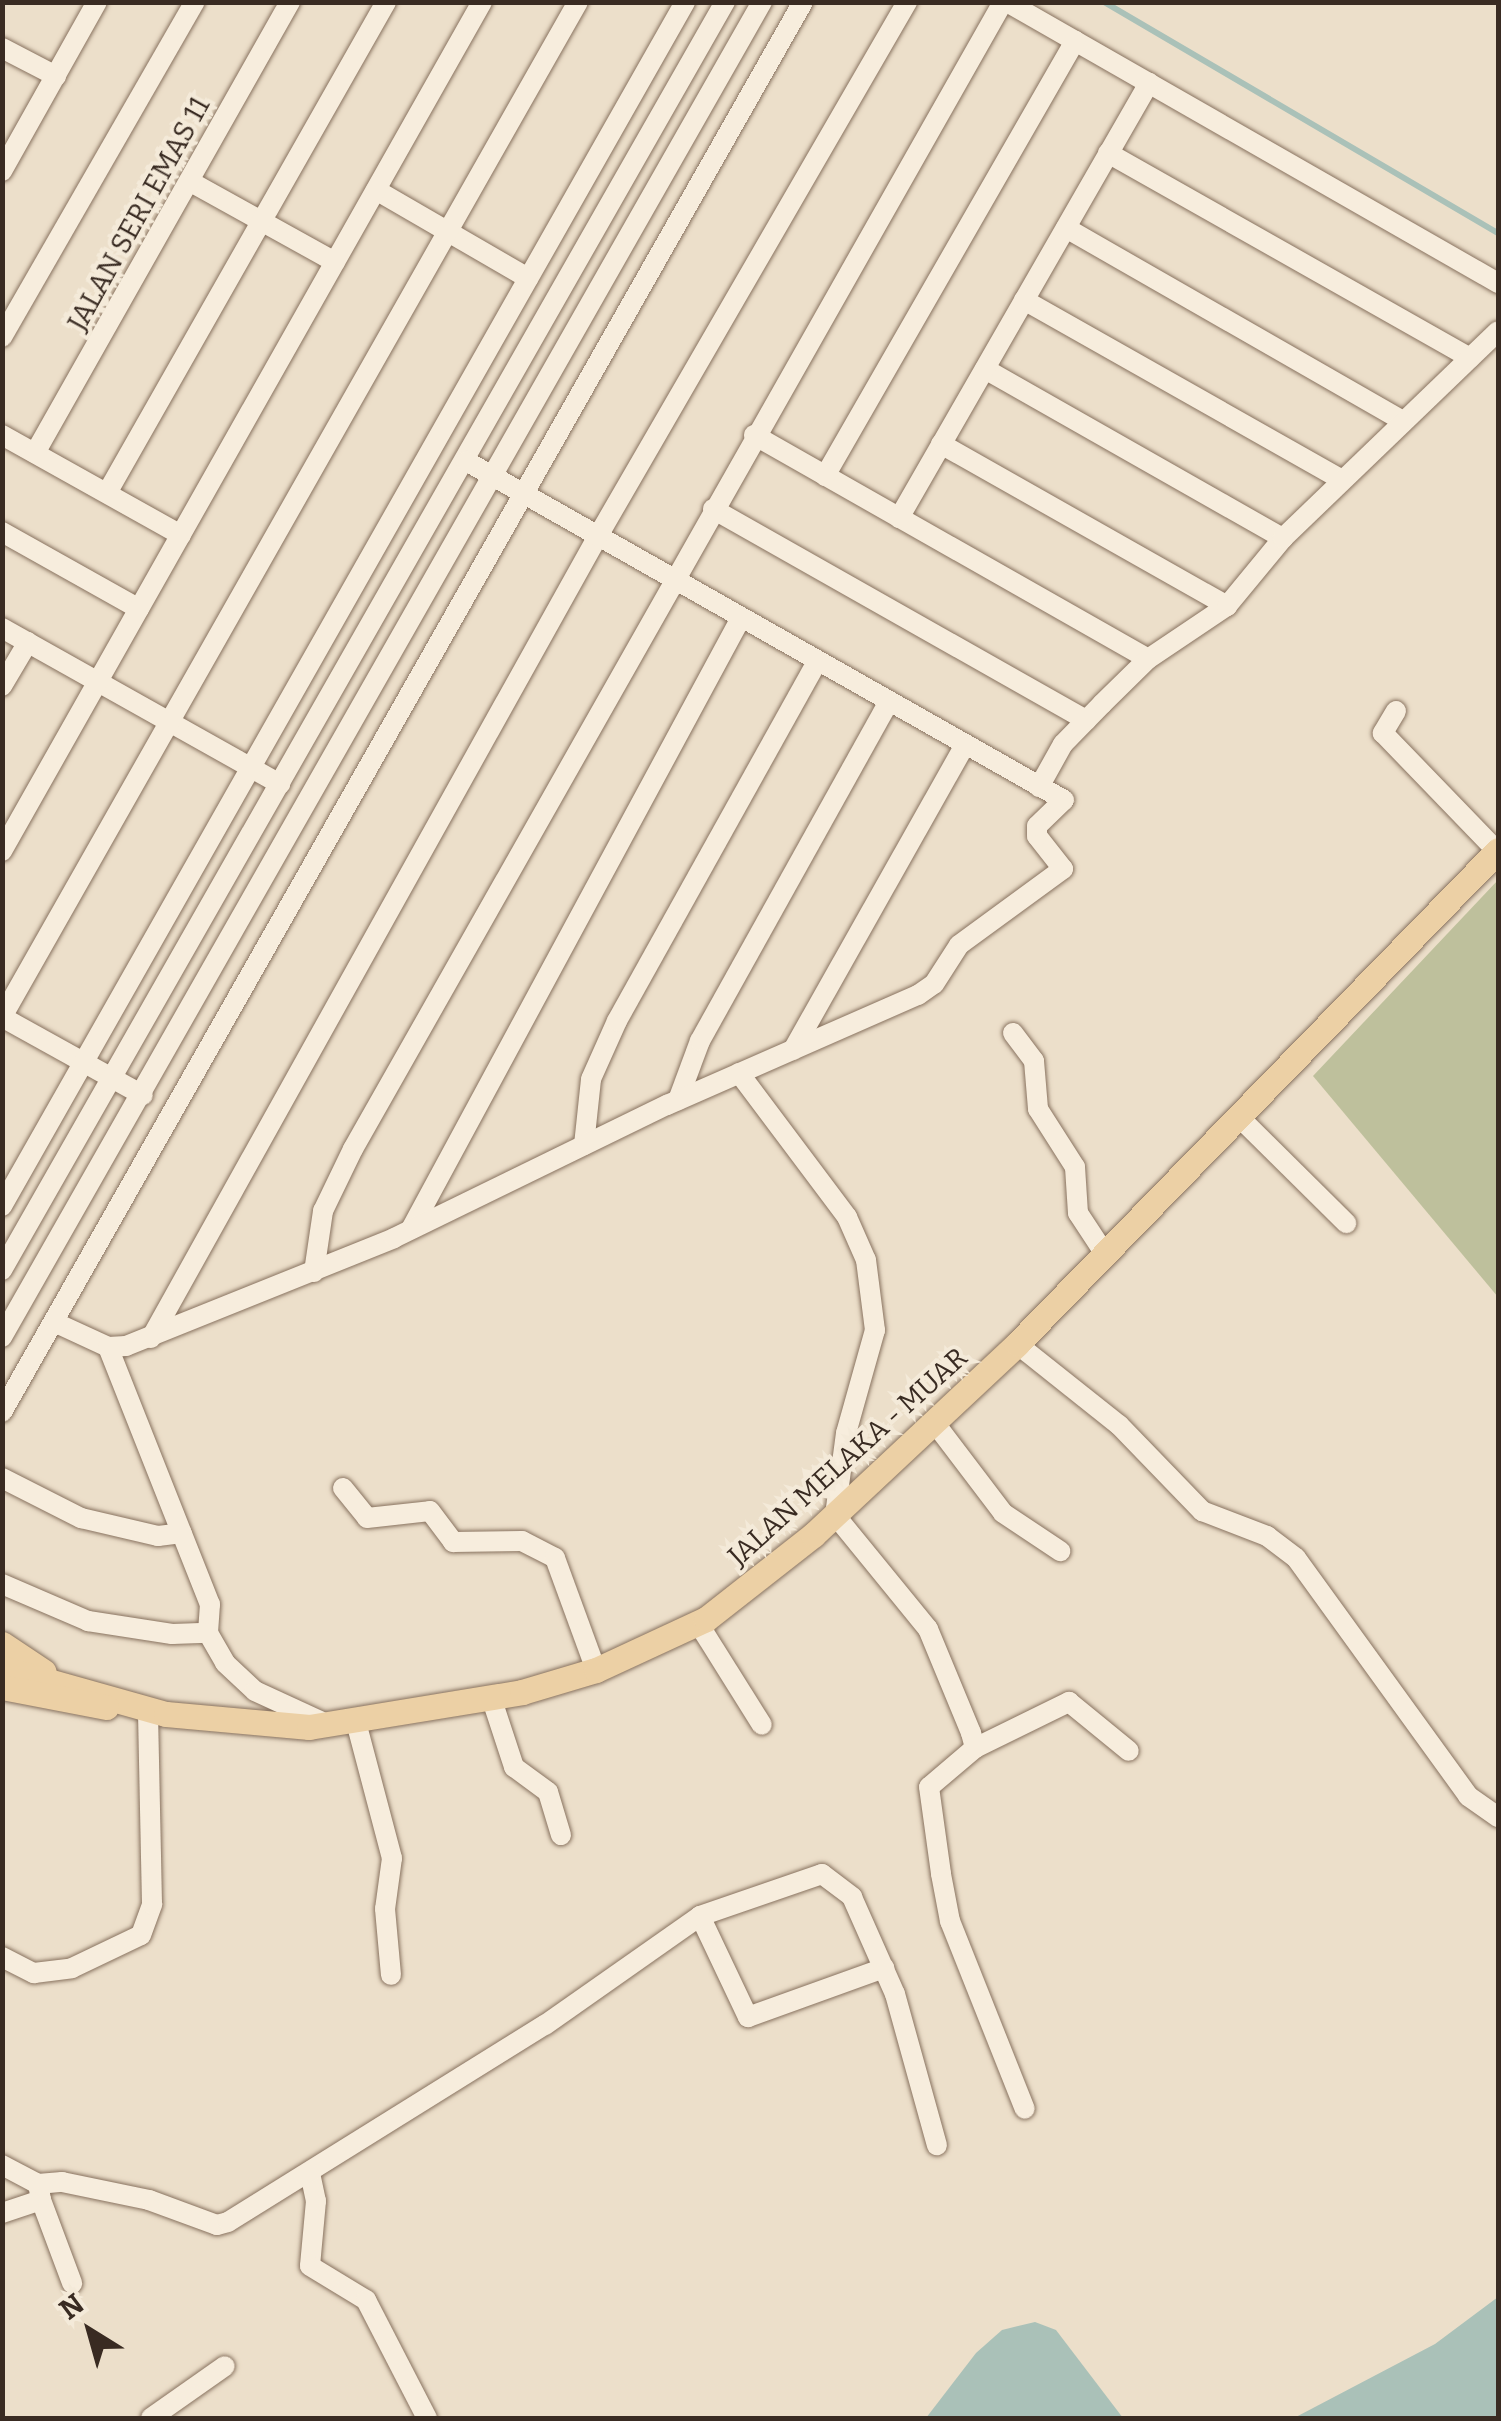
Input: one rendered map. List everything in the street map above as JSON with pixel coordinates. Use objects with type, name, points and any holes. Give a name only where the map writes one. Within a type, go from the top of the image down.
[{"type":"main road","name":"JALAN MELAKA - MUAR","points":[[2,1668],[52,1678],[157,1713],[238,1725],[329,1725],[492,1700],[596,1670],[698,1623],[834,1515],[1016,1344],[1498,850]]},
{"type":"main road","name":"JALAN MELAKA - MUAR","points":[[2,1644],[52,1678]]},
{"type":"main road","points":[[2,1687],[157,1713]]},
{"type":"street","points":[[2,337],[195,2]]},
{"type":"street","name":"JALAN SERI EMAS 11","points":[[36,453],[290,2]]},
{"type":"street","points":[[106,493],[386,2]]},
{"type":"street","points":[[2,851],[482,2]]},
{"type":"street","points":[[143,1096],[2,1017],[578,2]]},
{"type":"street","points":[[2,1206],[685,2]]},
{"type":"street","points":[[2,1270],[725,2]]},
{"type":"street","points":[[42,1342],[6,1331],[762,2]]},
{"type":"street","points":[[2,1412],[803,2]]},
{"type":"street","points":[[151,1338],[598,536],[907,2]]},
{"type":"street","points":[[314,1272],[323,1210],[336,1181],[672,579],[1005,2],[1498,283]]},
{"type":"street","points":[[2,171],[94,4]]},
{"type":"street","points":[[826,476],[1075,41]]},
{"type":"street","points":[[2,48],[56,76]]},
{"type":"street","points":[[899,518],[1149,82]]},
{"type":"street","points":[[1108,153],[1470,358]]},
{"type":"street","points":[[189,181],[335,262]]},
{"type":"street","points":[[376,190],[528,278]]},
{"type":"street","points":[[1066,228],[1404,420]]},
{"type":"street","points":[[1024,300],[1341,480]]},
{"type":"street","points":[[1040,787],[1063,744],[1086,720],[1148,659],[1227,606],[1283,538],[1498,330]]},
{"type":"street","points":[[985,368],[1283,538]]},
{"type":"street","points":[[2,435],[181,535]]},
{"type":"street","points":[[754,436],[1148,659]]},
{"type":"street","points":[[941,444],[1227,606]]},
{"type":"street","points":[[54,1322],[108,1347],[151,1338],[411,1230],[678,1100],[934,984],[959,946],[1064,869],[1037,836],[1037,826],[1064,800],[466,461]]},
{"type":"street","points":[[713,508],[1086,720]]},
{"type":"street","points":[[2,532],[139,609]]},
{"type":"street","points":[[411,1230],[741,618]]},
{"type":"street","points":[[2,628],[280,784]]},
{"type":"street","points":[[2,686],[28,642]]},
{"type":"street","points":[[584,1145],[591,1079],[617,1021],[817,661]]},
{"type":"street","points":[[678,1100],[700,1041],[889,701]]},
{"type":"street","points":[[1396,711],[1382,734],[1498,850]]},
{"type":"street","points":[[793,1050],[965,745]]},
{"type":"street","points":[[1013,1032],[1034,1061],[1038,1109],[1075,1167],[1078,1213],[1105,1254]]},
{"type":"street","points":[[739,1073],[847,1216],[866,1260],[875,1330],[846,1432],[834,1515],[928,1629],[975,1748]]},
{"type":"street","points":[[1239,1117],[1346,1223]]},
{"type":"street","points":[[1016,1344],[1119,1425],[1202,1510],[1267,1536],[1296,1558],[1468,1796],[1498,1817]]},
{"type":"street","points":[[108,1347],[210,1604],[208,1633],[225,1663],[256,1691],[329,1725]]},
{"type":"street","points":[[934,1422],[1003,1514],[1060,1551]]},
{"type":"street","points":[[2,1478],[81,1518],[158,1536],[182,1533]]},
{"type":"street","points":[[343,1488],[367,1518],[430,1512],[453,1542],[522,1540],[555,1558],[596,1670]]},
{"type":"street","points":[[2,1584],[88,1621],[172,1634],[208,1633]]},
{"type":"street","points":[[698,1623],[762,1725]]},
{"type":"street","points":[[492,1700],[514,1767],[548,1792],[561,1835]]},
{"type":"street","points":[[1025,2108],[950,1921],[929,1788],[975,1748],[1069,1702],[1130,1751]]},
{"type":"street","points":[[2,1957],[34,1973],[72,1968],[140,1935],[152,1904],[157,1713]]},
{"type":"street","points":[[356,1722],[392,1858],[385,1909],[392,1975]]},
{"type":"street","points":[[2,2165],[40,2192],[149,2200],[217,2225],[310,2173],[545,2025],[700,1916],[822,1874],[852,1897],[884,1968],[937,2145]]},
{"type":"street","points":[[700,1916],[748,2017],[884,1968]]},
{"type":"street","points":[[310,2173],[316,2201],[310,2266],[366,2300],[426,2418]]},
{"type":"street","points":[[2,2213],[40,2192]]},
{"type":"street","points":[[40,2192],[72,2284]]},
{"type":"street","points":[[150,2418],[224,2366]]},
{"type":"green space","points":[[1498,880],[1498,1297],[1313,1076]]},
{"type":"shaded area","points":[[1498,2297],[1498,2418],[1294,2418],[1435,2344]]},
{"type":"shaded area","points":[[1035,2322],[1056,2330],[1123,2418],[926,2418],[976,2353],[1002,2330]]},
{"type":"waterway","points":[[1104,2],[1498,233]]}]
